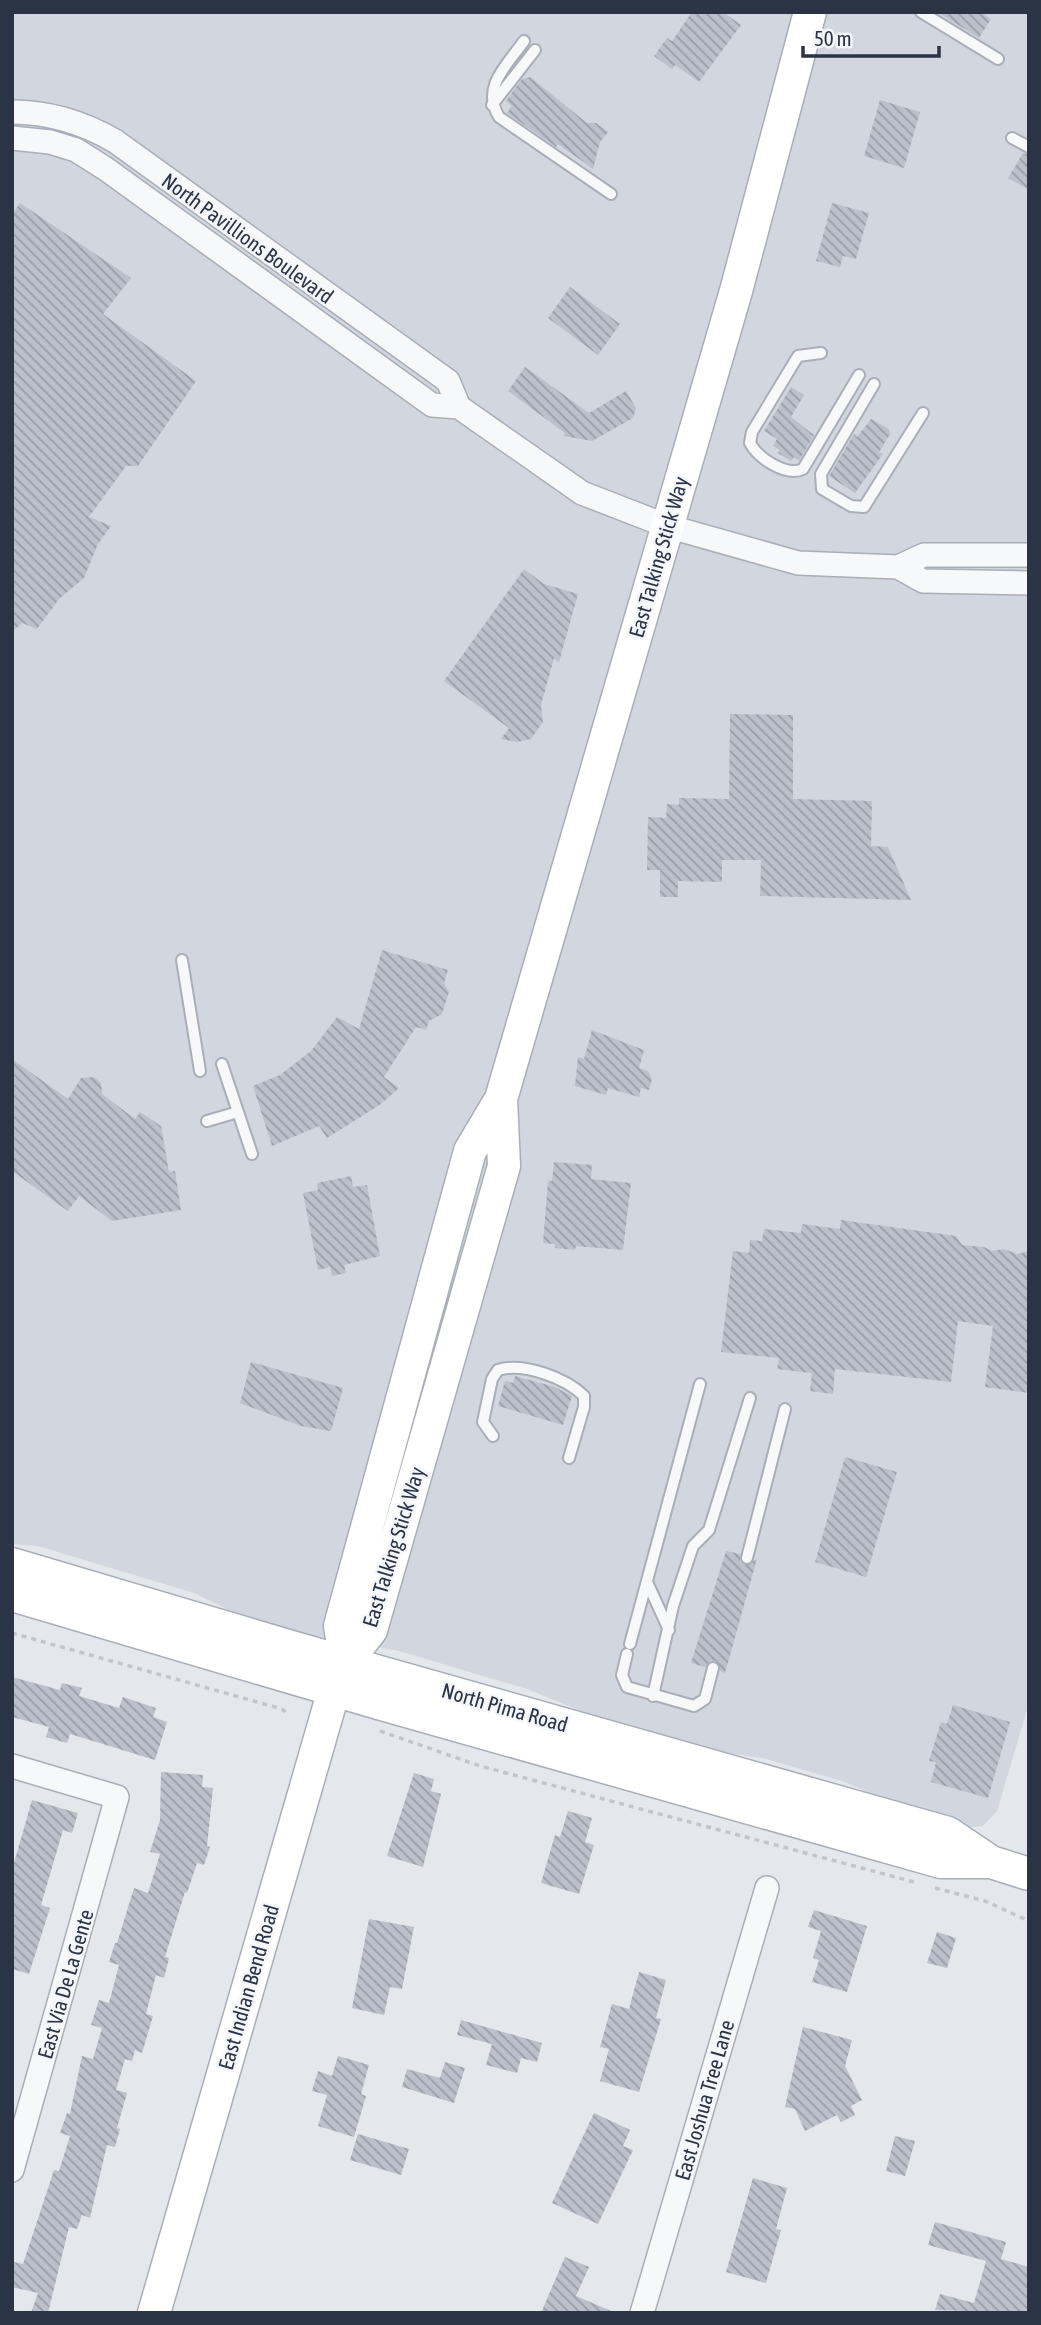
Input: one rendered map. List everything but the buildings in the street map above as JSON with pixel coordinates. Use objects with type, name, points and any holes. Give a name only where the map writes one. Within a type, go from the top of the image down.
[{"type":"main road","name":"East Talking Stick Way","points":[[340,1676],[340,1626],[462,1179],[470,1152],[501,1099],[736,291],[810,12]]},
{"type":"main road","name":"East Talking Stick Way","points":[[340,1676],[371,1630],[504,1166],[501,1099]]},
{"type":"main road","points":[[460,1322],[445,1301],[463,1232],[462,1179]]},
{"type":"main road","name":"North Pima Road","points":[[12,1564],[340,1676],[941,1862],[991,1862],[1029,1874]]},
{"type":"main road","name":"North Pima Road","points":[[12,1595],[340,1676]]},
{"type":"main road","name":"East Indian Bend Road","points":[[154,2313],[340,1676]]},
{"type":"street","name":"North Pavillions Boulevard","points":[[12,112],[63,118],[94,129],[115,141],[448,381],[459,407]]},
{"type":"street","name":"North Pavillions Boulevard","points":[[12,138],[50,142],[76,150],[135,189],[432,405],[459,407],[582,493],[667,526],[798,563],[898,568],[923,581],[1029,583]]},
{"type":"street","name":"North Pavillions Boulevard","points":[[898,568],[924,555],[1029,555]]},
{"type":"street","name":"East Via De La Gente","points":[[12,1766],[117,1797],[12,2170]]},
{"type":"street","name":"East Joshua Tree Lane","points":[[642,2313],[767,1888]]},
{"type":"lane","points":[[921,12],[998,59]]},
{"type":"lane","points":[[524,41],[495,80],[492,105],[499,117],[611,194]]},
{"type":"lane","points":[[492,105],[535,50]]},
{"type":"lane","points":[[1012,138],[1029,147]]},
{"type":"lane","points":[[821,353],[798,355],[752,432],[750,443],[759,455],[787,471],[803,469],[859,375]]},
{"type":"lane","points":[[874,384],[821,474],[822,489],[851,506],[864,507],[923,413]]},
{"type":"lane","points":[[182,960],[200,1071]]},
{"type":"lane","points":[[222,1064],[252,1154]]},
{"type":"lane","points":[[207,1121],[238,1112]]},
{"type":"lane","points":[[493,1436],[482,1422],[492,1379],[498,1370],[518,1368],[574,1386],[584,1395],[584,1407],[569,1458]]},
{"type":"lane","points":[[700,1384],[622,1675],[627,1687],[694,1706],[705,1699],[713,1668]]},
{"type":"lane","points":[[653,1696],[693,1546],[709,1530],[750,1398]]},
{"type":"lane","points":[[747,1558],[785,1409]]},
{"type":"lane","points":[[647,1583],[669,1630]]},
{"type":"path","points":[[12,1633],[282,1709],[288,1714]]},
{"type":"path","points":[[372,1727],[413,1745],[480,1766],[919,1883]]},
{"type":"path","points":[[932,1887],[985,1901],[1029,1921]]},
{"type":"shaded area","points":[[12,12],[1029,12],[1029,1703],[997,1811],[983,1826],[970,1827],[903,1808],[845,1782],[763,1758],[698,1749],[618,1726],[527,1689],[399,1651],[259,1625],[194,1593],[38,1546],[12,1544]]}]
